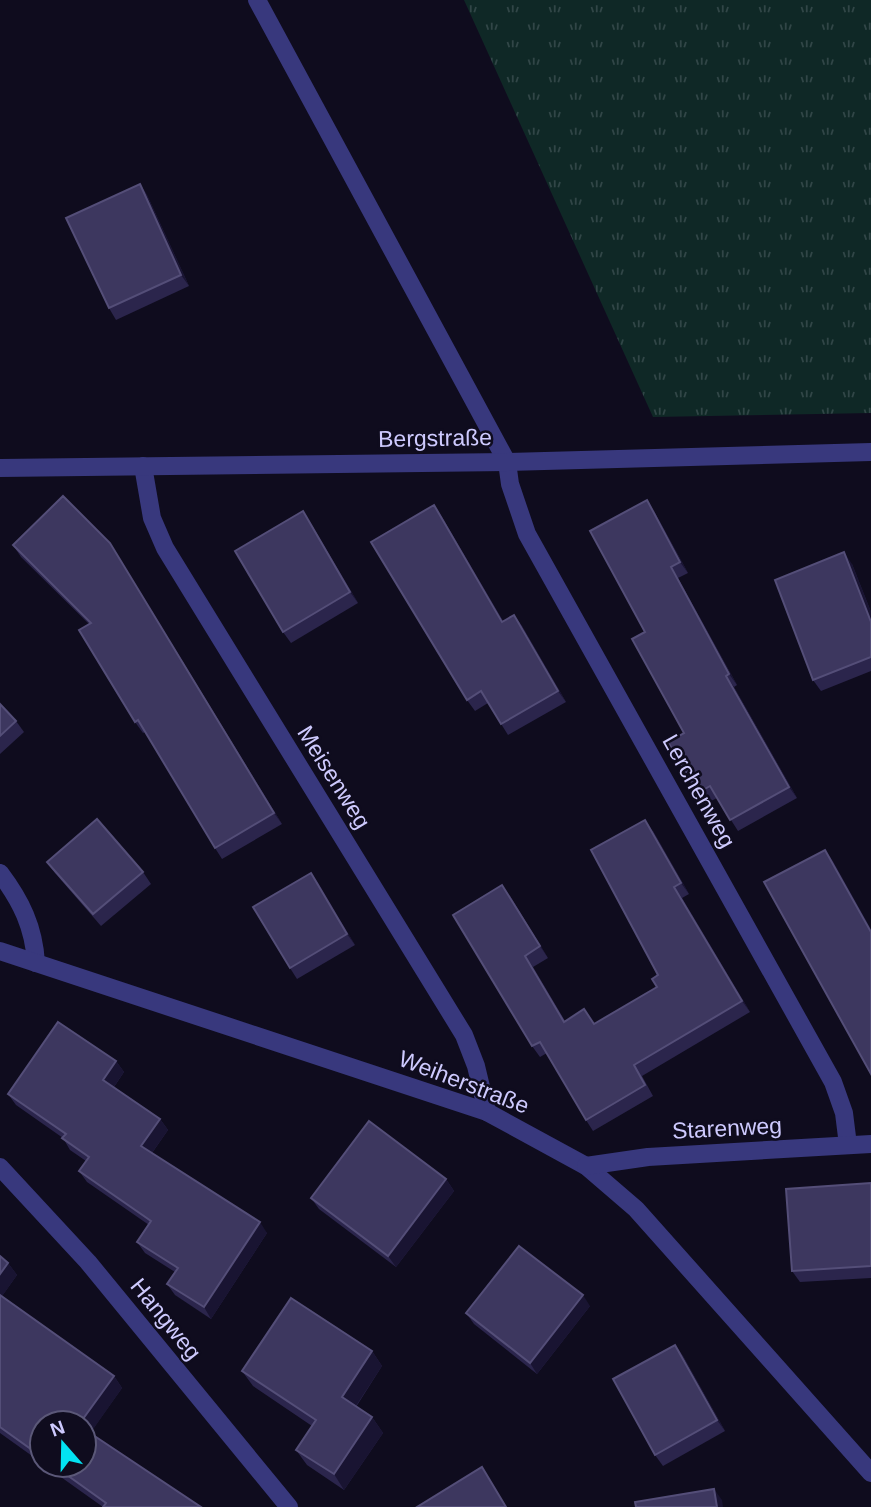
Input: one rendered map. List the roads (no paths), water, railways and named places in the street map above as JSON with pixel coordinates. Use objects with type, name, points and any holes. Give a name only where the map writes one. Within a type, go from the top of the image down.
[{"type":"street","name":"Lerchenweg","points":[[257,0],[507,462],[510,484],[527,534],[833,1082],[844,1113],[848,1145]]},
{"type":"street","name":"Bergstraße","points":[[0,468],[507,462],[871,452]]},
{"type":"street","name":"Meisenweg","points":[[143,466],[152,518],[165,548],[464,1035],[476,1066],[487,1112]]},
{"type":"street","points":[[0,873],[15,892],[29,920],[36,963]]},
{"type":"street","name":"Weiherstraße","points":[[0,951],[487,1112],[586,1166],[636,1209],[871,1473]]},
{"type":"street","name":"Starenweg","points":[[586,1166],[648,1157],[871,1144]]},
{"type":"street","name":"Hangweg","points":[[0,1167],[88,1262],[289,1507]]}]
